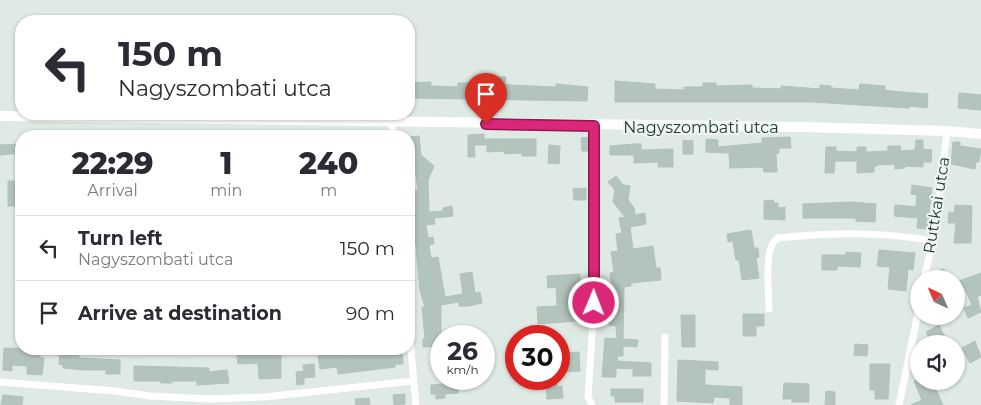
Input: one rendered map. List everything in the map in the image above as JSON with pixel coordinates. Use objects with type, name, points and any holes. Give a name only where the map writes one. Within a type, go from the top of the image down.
[{"type":"street","name":"Nagyszombati utca","points":[[0,116],[15,116]]},
{"type":"street","name":"Nagyszombati utca","points":[[224,120],[947,131],[981,134]]},
{"type":"street","points":[[392,123],[393,130]]},
{"type":"street","points":[[592,405],[588,397],[596,289],[594,126]]},
{"type":"street","name":"Ruttkai utca","points":[[926,270],[933,241],[947,131]]},
{"type":"street","points":[[769,309],[769,251],[774,240],[778,238],[856,232],[879,233],[933,241]]},
{"type":"street","points":[[899,405],[915,325]]},
{"type":"street","points":[[664,405],[665,337]]},
{"type":"street","points":[[411,355],[416,405]]},
{"type":"street","points":[[0,382],[115,391],[150,396],[218,399],[311,392],[413,381]]},
{"type":"building","points":[[498,77],[506,77],[505,84],[510,85],[556,87],[556,84],[588,87],[587,101],[415,98],[415,83],[431,82],[431,86],[458,87],[458,83],[470,83],[470,87],[497,88]]},
{"type":"building","points":[[615,81],[655,84],[655,89],[684,90],[684,87],[703,87],[703,83],[716,83],[716,86],[752,85],[752,88],[781,89],[781,86],[820,89],[820,85],[831,86],[831,88],[859,90],[860,84],[885,86],[885,90],[891,91],[928,94],[927,108],[812,102],[615,102]]},
{"type":"building","points":[[959,93],[981,95],[981,110],[958,108]]},
{"type":"building","points":[[484,134],[484,139],[536,139],[536,156],[522,156],[522,153],[505,154],[504,151],[487,152],[487,145],[474,145],[475,157],[468,157],[468,135]]},
{"type":"building","points":[[415,136],[419,136],[421,155],[434,166],[428,180],[429,212],[443,211],[443,208],[452,206],[453,216],[434,218],[435,224],[426,225],[428,238],[433,237],[434,244],[429,245],[431,258],[438,257],[445,297],[463,294],[460,274],[472,272],[475,293],[480,292],[482,303],[468,306],[459,306],[459,302],[441,305],[441,325],[430,325],[430,347],[423,347],[423,339],[425,339],[422,307],[425,307],[420,291],[415,235],[415,190],[418,190],[415,175]]},
{"type":"building","points":[[589,137],[589,151],[582,151],[581,138]]},
{"type":"building","points":[[790,137],[791,148],[779,148],[779,153],[776,153],[777,172],[764,172],[763,167],[730,168],[729,153],[706,152],[706,139],[718,140],[718,147],[762,143],[762,138]]},
{"type":"building","points":[[683,140],[693,141],[693,154],[683,154]]},
{"type":"building","points":[[916,140],[923,140],[923,149],[932,150],[931,162],[923,162],[923,167],[904,166],[905,168],[895,169],[895,164],[878,165],[874,167],[874,172],[857,173],[857,161],[835,161],[834,173],[825,173],[826,147],[836,147],[836,151],[857,152],[857,147],[866,147],[866,152],[888,151],[888,146],[900,146],[901,151],[915,150]]},
{"type":"building","points":[[953,142],[960,142],[960,146],[981,149],[979,162],[976,162],[975,169],[951,164]]},
{"type":"building","points":[[15,144],[15,154],[0,155],[0,145]]},
{"type":"building","points":[[641,144],[641,150],[673,149],[673,167],[658,167],[658,162],[634,163],[634,155],[610,155],[610,146]]},
{"type":"building","points":[[549,145],[560,146],[559,164],[548,163]]},
{"type":"building","points":[[616,176],[623,185],[630,186],[628,200],[634,208],[635,215],[645,213],[646,224],[630,227],[633,249],[653,246],[656,268],[660,268],[661,280],[631,283],[631,286],[624,287],[623,339],[638,340],[637,347],[623,346],[623,356],[618,356],[617,361],[651,363],[651,376],[633,376],[633,369],[616,368],[616,377],[602,377],[605,338],[617,339],[616,326],[609,325],[611,314],[609,295],[613,295],[610,273],[614,272],[611,252],[618,251],[616,234],[622,233],[619,218],[625,217],[613,202],[615,190],[608,182]]},
{"type":"building","points":[[8,181],[15,181],[15,206],[8,206]]},
{"type":"building","points":[[912,185],[932,188],[927,229],[917,228],[918,218],[894,216],[895,205],[916,207],[917,195],[911,194]]},
{"type":"building","points":[[586,188],[586,200],[574,200],[573,189]]},
{"type":"building","points":[[773,200],[774,203],[778,203],[778,208],[785,207],[785,220],[764,219],[764,201]]},
{"type":"building","points":[[851,202],[876,204],[875,222],[856,221],[856,218],[803,218],[803,204]]},
{"type":"building","points":[[955,205],[972,206],[971,243],[954,243],[956,223],[948,223],[949,212],[954,213]]},
{"type":"building","points":[[751,230],[754,248],[758,248],[759,257],[756,258],[759,278],[742,280],[739,260],[736,260],[733,241],[728,242],[727,234]]},
{"type":"building","points":[[879,250],[915,253],[913,270],[908,269],[906,291],[888,289],[890,267],[877,266]]},
{"type":"building","points":[[846,252],[861,253],[860,267],[837,266],[837,270],[822,270],[822,255],[846,255]]},
{"type":"building","points":[[981,273],[981,295],[977,297],[981,312],[968,318],[965,308],[972,305],[965,289],[965,279]]},
{"type":"building","points":[[580,274],[580,285],[573,286],[577,321],[538,324],[537,307],[557,306],[556,287],[548,288],[547,276]]},
{"type":"building","points":[[743,314],[764,314],[764,326],[756,326],[756,336],[743,336]]},
{"type":"building","points":[[681,315],[695,315],[695,347],[682,347]]},
{"type":"building","points":[[939,325],[944,335],[928,335],[926,332]]},
{"type":"building","points":[[975,341],[981,357],[970,363],[965,354],[965,346]]},
{"type":"building","points":[[855,344],[868,345],[867,356],[854,355]]},
{"type":"building","points":[[4,348],[15,348],[15,355],[40,355],[40,358],[44,358],[42,375],[27,374],[27,366],[12,365],[12,371],[3,370]]},
{"type":"building","points":[[579,352],[580,371],[570,372],[570,353]]},
{"type":"building","points":[[60,355],[79,355],[79,358],[120,360],[120,374],[106,374],[106,370],[63,368],[63,365],[59,364]]},
{"type":"building","points":[[237,355],[281,355],[281,378],[259,379],[258,363],[238,364]]},
{"type":"building","points":[[318,355],[402,355],[403,364],[395,364],[395,367],[338,374],[337,367],[320,369]]},
{"type":"building","points":[[678,360],[718,362],[718,370],[705,369],[705,385],[742,387],[742,405],[730,405],[730,398],[714,397],[713,403],[677,401]]},
{"type":"building","points":[[314,364],[315,377],[304,378],[304,384],[297,385],[296,372],[304,371],[303,365]]},
{"type":"building","points":[[870,364],[890,364],[888,399],[875,399],[875,390],[870,390]]},
{"type":"building","points":[[134,366],[209,368],[209,372],[227,370],[229,383],[197,385],[197,381],[161,383],[160,381],[134,381]]},
{"type":"building","points":[[784,383],[809,384],[809,402],[792,402],[792,399],[783,399]]},
{"type":"building","points":[[611,389],[643,389],[643,402],[615,402],[615,396],[611,396]]},
{"type":"building","points":[[431,390],[458,390],[458,393],[445,394],[445,398],[436,399],[436,394],[431,394]]},
{"type":"building","points":[[546,390],[562,390],[563,398],[547,399]]},
{"type":"building","points":[[918,390],[936,390],[943,405],[911,405],[922,400]]},
{"type":"building","points":[[826,391],[835,392],[835,405],[825,405]]},
{"type":"building","points":[[405,394],[405,404],[394,405],[393,395]]},
{"type":"building","points":[[3,395],[23,397],[22,405],[1,405]]},
{"type":"building","points":[[369,398],[370,405],[356,405],[355,399]]},
{"type":"route","points":[[486,124],[594,126],[594,276],[596,289],[594,303]]}]
